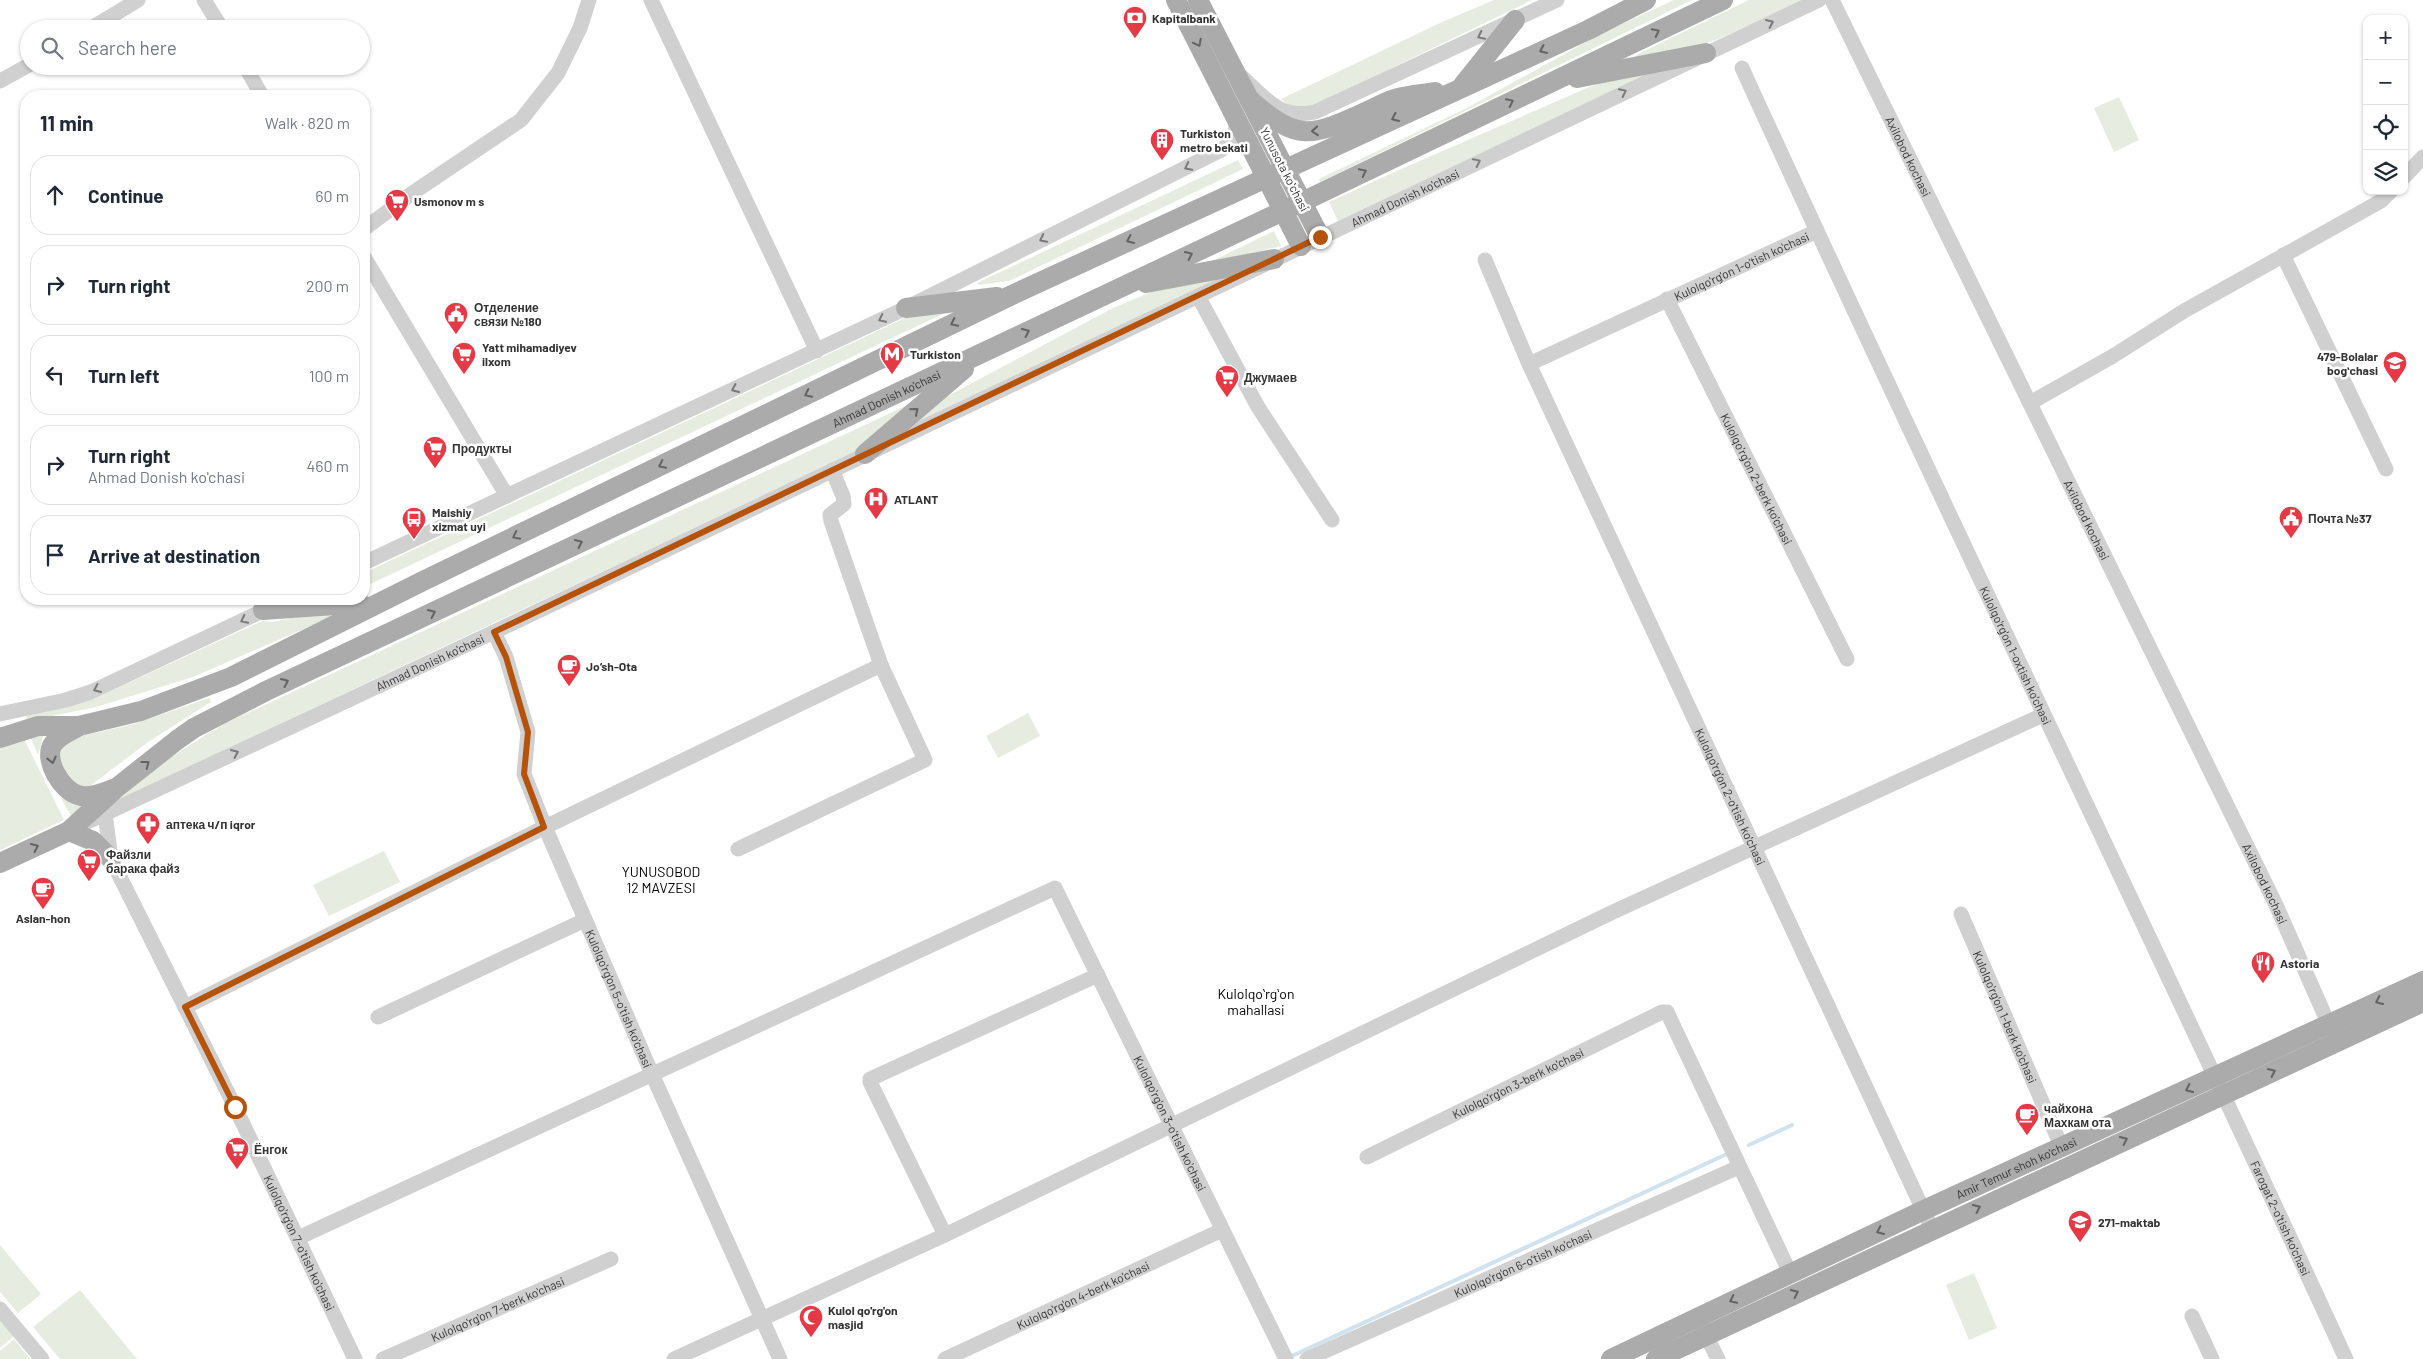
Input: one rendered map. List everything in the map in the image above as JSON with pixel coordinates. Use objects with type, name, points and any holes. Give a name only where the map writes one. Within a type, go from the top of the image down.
[{"type":"main road","name":"Yunusota koʻchasi","points":[[1176,0],[1301,246]]},
{"type":"main road","points":[[1198,0],[1233,68]]},
{"type":"main road","points":[[1588,30],[1623,0]]},
{"type":"main road","name":"Ahmad Donish ko'chasi","points":[[0,738],[38,726],[79,726],[141,711],[231,677],[423,581],[1014,294],[1588,30],[1646,0]]},
{"type":"main road","name":"Ahmad Donish ko'chasi","points":[[0,863],[70,831],[194,728],[266,691],[1302,202],[1723,0]]},
{"type":"main road","points":[[1250,100],[1283,126],[1300,131],[1313,132],[1330,128],[1396,98],[1461,87],[1515,20]]},
{"type":"main road","points":[[1548,84],[1706,53]]},
{"type":"main road","name":"Yunusota koʻchasi","points":[[1233,68],[1320,237]]},
{"type":"main road","points":[[1117,289],[1274,259]]},
{"type":"main road","points":[[906,308],[1014,294]]},
{"type":"main road","points":[[865,454],[982,353]]},
{"type":"main road","points":[[370,595],[423,581]]},
{"type":"main road","points":[[263,610],[334,605]]},
{"type":"main road","name":"Ahmad Donish ko'chasi","points":[[79,726],[61,736],[52,746],[50,755],[58,776],[68,789],[78,795],[108,801]]},
{"type":"main road","points":[[70,831],[93,842],[111,859]]},
{"type":"main road","name":"Amir Temur shoh ko'chasi","points":[[1611,1359],[1702,1326],[1932,1228],[2220,1085],[2333,1033],[2423,981]]},
{"type":"main road","name":"Amir Temur shoh ko'chasi","points":[[2333,1033],[2423,1002]]},
{"type":"main road","name":"Amir Temur shoh ko'chasi","points":[[1656,1359],[1702,1326],[1790,1273],[2062,1148],[2220,1085]]},
{"type":"street","points":[[105,20],[138,0]]},
{"type":"street","points":[[204,0],[216,20]]},
{"type":"street","points":[[370,225],[411,194],[522,120],[558,73],[580,28],[589,0]]},
{"type":"street","points":[[651,0],[817,351]]},
{"type":"street","points":[[1233,68],[1270,103],[1284,112],[1299,115],[1321,110],[1557,0]]},
{"type":"street","name":"Ahmad Donish ko'chasi","points":[[108,801],[494,632],[1819,0]]},
{"type":"street","name":"Axilobod kochasi","points":[[1832,0],[2276,905],[2333,1033]]},
{"type":"street","name":"Kulolqo'rg'on 1-o'tish ko'chasi","points":[[1529,364],[1817,231],[1742,68]]},
{"type":"street","points":[[0,81],[20,70]]},
{"type":"street","points":[[250,75],[259,90]]},
{"type":"street","points":[[370,560],[817,351],[1221,150],[1229,144],[1235,134],[1236,122],[1232,110]]},
{"type":"street","points":[[2408,173],[2423,157]]},
{"type":"street","points":[[2030,403],[2113,356],[2184,310],[2381,201],[2387,195]]},
{"type":"street","name":"Kulolqo'rg'on 1-oxtish ko'chasi","points":[[1817,231],[2043,715],[2220,1085]]},
{"type":"street","points":[[2283,255],[2386,469]]},
{"type":"street","name":"Kulolqo'rg'on 2-o'tish ko'chasi","points":[[1485,260],[1529,364],[1932,1228]]},
{"type":"street","points":[[370,266],[507,496]]},
{"type":"street","points":[[1198,296],[1258,407],[1332,520]]},
{"type":"street","name":"Kulolqo'rg'on 2-berk ko'chasi","points":[[1667,299],[1848,659]]},
{"type":"street","points":[[738,849],[925,760],[881,665],[831,521],[830,515],[844,504],[843,496],[832,470]]},
{"type":"street","points":[[2,709],[66,700],[91,692],[274,605]]},
{"type":"street","name":"Kulolqo'rg'on 5-o'tish ko'chasi","points":[[494,632],[506,657],[528,732],[524,774],[544,827],[760,1318],[780,1359]]},
{"type":"street","points":[[185,1007],[544,827],[881,665]]},
{"type":"street","points":[[674,1359],[945,1234],[1604,916],[2043,715]]},
{"type":"street","name":"Kulolqo'rg'on 7-o'tish ko'chasi","points":[[108,801],[111,859],[153,940],[355,1359]]},
{"type":"street","name":"Kulolqo'rg'on 3-o'tish ko'chasi","points":[[652,1074],[1056,888],[1286,1359]]},
{"type":"street","name":"Kulolqo'rg'on 1-berk ko'chasi","points":[[1961,914],[2062,1148]]},
{"type":"street","points":[[378,1017],[585,920]]},
{"type":"street","points":[[945,1234],[870,1080],[1098,975]]},
{"type":"street","name":"Kulolqo'rg'on 3-berk ko'chasi","points":[[1367,1157],[1662,1012],[1667,1012],[1672,1018],[1739,1167]]},
{"type":"street","points":[[298,1238],[652,1074]]},
{"type":"street","name":"Farogat 2-o'tish ko'chasi","points":[[2220,1085],[2346,1359]]},
{"type":"street","points":[[1739,1167],[1790,1273]]},
{"type":"street","name":"Kulolqo'rg'on 6-o'tish ko'chasi","points":[[1307,1359],[1739,1167]]},
{"type":"street","name":"Kulolqo'rg'on 4-berk ko'chasi","points":[[945,1359],[1222,1230]]},
{"type":"street","name":"Kulolqo'rg'on 7-berk ko'chasi","points":[[383,1359],[611,1259]]},
{"type":"street","points":[[0,1309],[42,1359]]},
{"type":"street","points":[[2192,1316],[2212,1359]]},
{"type":"street","points":[[1702,1326],[1718,1359]]},
{"type":"shaded area","points":[[1494,0],[1532,0],[1313,106],[1296,107],[1281,99],[1442,22]]},
{"type":"shaded area","points":[[1674,0],[1692,0],[1320,182],[1319,179],[1467,108],[1599,35]]},
{"type":"shaded area","points":[[1749,0],[1804,0],[1716,40],[1681,50],[1637,57],[1636,55]]},
{"type":"shaded area","points":[[1648,74],[1338,221],[1329,202],[1587,88],[1607,81]]},
{"type":"shaded area","points":[[2119,97],[2139,140],[2114,152],[2094,108]]},
{"type":"shaded area","points":[[1238,160],[1243,169],[1009,281],[979,285],[977,283]]},
{"type":"shaded area","points":[[1274,231],[1281,246],[1204,265]]},
{"type":"shaded area","points":[[1224,278],[904,430],[944,398],[1113,308],[1156,290]]},
{"type":"shaded area","points":[[945,308],[949,311],[370,584],[370,570],[905,318]]},
{"type":"shaded area","points":[[916,401],[861,450],[120,799],[127,790],[152,770],[224,724]]},
{"type":"shaded area","points":[[332,610],[335,614],[331,617],[193,677],[96,707],[27,721],[26,716],[94,699],[262,621],[272,622]]},
{"type":"shaded area","points":[[209,698],[211,702],[148,742],[90,786],[80,787],[72,781],[59,759],[62,742],[65,740],[134,724]]},
{"type":"shaded area","points":[[1028,713],[1040,736],[998,758],[986,736]]},
{"type":"shaded area","points":[[44,733],[38,755],[30,736]]},
{"type":"shaded area","points":[[24,739],[64,820],[0,850],[0,744]]},
{"type":"shaded area","points":[[61,798],[85,805],[71,816]]},
{"type":"shaded area","points":[[384,851],[400,882],[329,916],[313,885]]},
{"type":"shaded area","points":[[0,1245],[41,1294],[18,1313],[0,1292]]},
{"type":"shaded area","points":[[1974,1273],[1997,1328],[1969,1340],[1946,1285]]},
{"type":"shaded area","points":[[80,1290],[137,1359],[60,1359],[33,1327]]},
{"type":"shaded area","points":[[0,1319],[14,1336],[0,1348]]},
{"type":"shaded area","points":[[14,1339],[30,1359],[0,1359],[0,1351]]},
{"type":"waterway","points":[[1749,1145],[1792,1125]]},
{"type":"waterway","points":[[1292,1356],[1729,1153]]},
{"type":"place","name":"Kapitalbank","points":[[1135,39]]},
{"type":"place","name":"Turkiston metro bekati","points":[[1162,161]]},
{"type":"place","name":"Usmonov m s","points":[[397,222]]},
{"type":"place","name":"Отделение связи №180","points":[[456,335]]},
{"type":"place","name":"Yatt mihamadiyev ilxom","points":[[464,375]]},
{"type":"place","name":"Turkiston","points":[[892,375]]},
{"type":"place","name":"479-Bolalar bogʻchasi","points":[[2395,384]]},
{"type":"place","name":"Джумаев","points":[[1227,398]]},
{"type":"place","name":"Продукты","points":[[435,469]]},
{"type":"place","name":"ATLANT","points":[[876,520]]},
{"type":"place","name":"Почта №37","points":[[2291,539]]},
{"type":"place","name":"Maishiy xizmat uyi","points":[[414,540]]},
{"type":"place","name":"Jo‘sh-Ota","points":[[569,687]]},
{"type":"place","name":"аптека ч/п iqror","points":[[148,845]]},
{"type":"place","name":"Файзли барака файз","points":[[89,882]]},
{"type":"place","name":"Aslan-hon","points":[[43,910]]},
{"type":"place","name":"Astoria","points":[[2263,984]]},
{"type":"place","name":"чайхона Махкам ота","points":[[2027,1136]]},
{"type":"place","name":"Ёнгок","points":[[237,1170]]},
{"type":"place","name":"271-maktab","points":[[2080,1243]]},
{"type":"place","name":"Kulol qo'rg'on masjid","points":[[811,1338]]},
{"type":"district","name":"YUNUSOBOD 12 MAVZESI","points":[[661,880]]},
{"type":"district","name":"Kulolqoʻrgʻon mahallasi","points":[[1256,1002]]},
{"type":"route","points":[[235,1107],[185,1007],[544,827],[524,774],[528,748],[528,732],[506,657],[494,632],[1320,237]]}]
